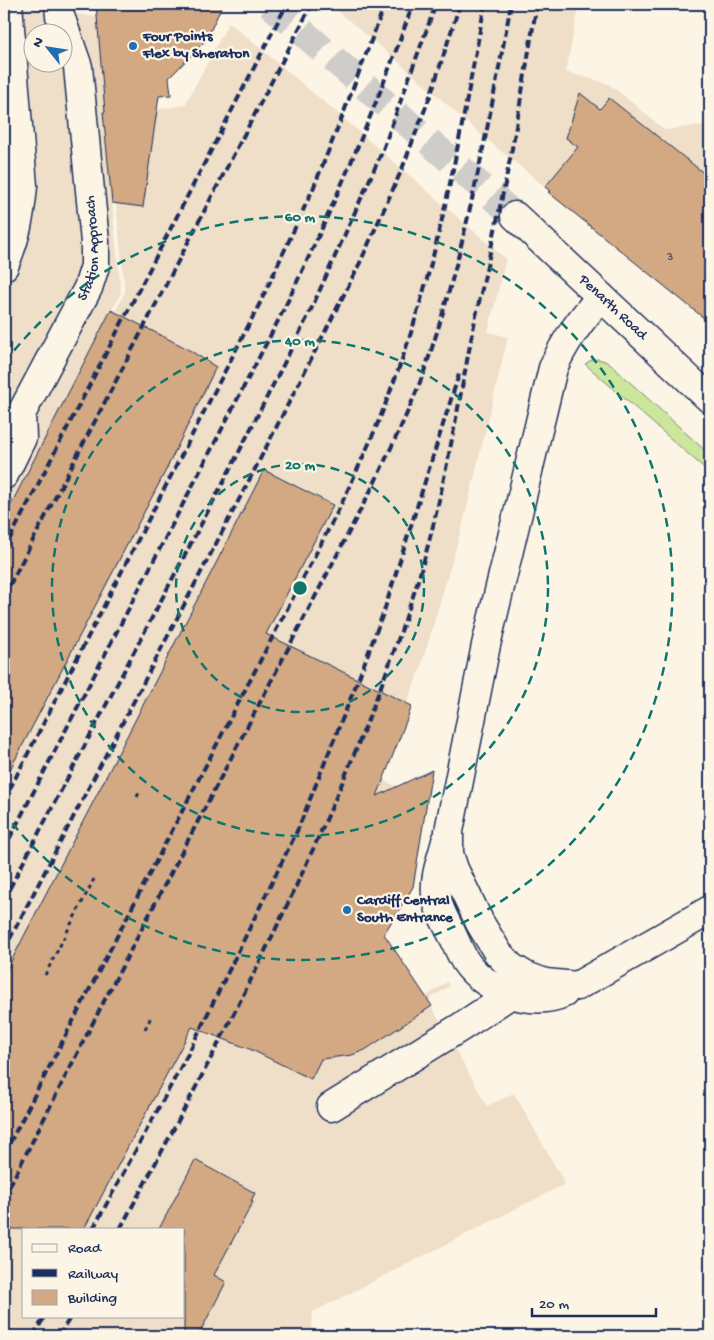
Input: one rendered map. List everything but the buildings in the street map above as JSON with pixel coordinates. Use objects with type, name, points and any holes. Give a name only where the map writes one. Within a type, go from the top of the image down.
[{"type":"street","points":[[4,266],[15,238],[20,216],[23,186],[8,4]]},
{"type":"street","name":"Station Approach","points":[[4,475],[22,438],[12,419],[88,288],[95,266],[95,242],[78,67],[60,16],[59,4]]},
{"type":"street","name":"Penarth Road","points":[[515,216],[710,399]]},
{"type":"street","points":[[600,297],[572,332],[553,368],[486,645],[449,831],[436,878],[436,896],[444,919],[466,961],[475,973],[489,983],[512,993],[541,999],[561,994],[577,986],[710,910]]},
{"type":"street","points":[[449,831],[449,854],[454,869],[480,922],[498,953],[511,967],[526,976],[545,983],[577,986]]},
{"type":"street","points":[[331,1107],[461,1027],[534,979]]},
{"type":"path","points":[[137,797],[140,792]]},
{"type":"path","points":[[45,975],[94,879]]},
{"type":"path","points":[[144,1029],[151,1017]]},
{"type":"shaded area","points":[[4,4],[97,17],[106,112],[103,113],[121,293],[4,518]]},
{"type":"shaded area","points":[[329,4],[579,4],[566,72],[609,84],[665,130],[710,124],[710,323],[548,192],[549,190],[485,138]]},
{"type":"shaded area","points":[[229,22],[506,259],[488,332],[508,337],[463,524],[420,670],[377,777],[398,787],[413,887],[384,934],[426,996],[447,982],[450,986],[428,1000],[487,1106],[514,1093],[565,1184],[313,1312],[311,1336],[4,1336],[4,526],[125,292],[107,117],[185,105]]},
{"type":"green space","points":[[598,359],[611,365],[710,455],[710,473],[585,364],[591,360]]},
{"type":"tunnel","points":[[270,4],[515,216]]},
{"type":"railway","points":[[4,550],[287,4]]},
{"type":"railway","points":[[4,596],[312,4]]},
{"type":"railway","points":[[4,800],[260,303],[313,189],[385,4]]},
{"type":"railway","points":[[4,849],[280,317],[317,240],[351,162],[413,4]]},
{"type":"railway","points":[[4,899],[237,456],[309,314],[382,152],[436,4]]},
{"type":"railway","points":[[4,950],[359,265],[402,169],[432,91],[460,4]]},
{"type":"railway","points":[[4,1154],[338,511],[379,420],[408,342],[435,247],[447,199],[485,4]]},
{"type":"railway","points":[[4,1197],[374,484],[402,425],[426,366],[453,277],[485,141],[511,4]]},
{"type":"railway","points":[[121,1228],[243,996],[318,838],[385,676],[414,593],[433,527],[448,460],[474,325],[510,159],[537,4]]},
{"type":"railway","points":[[94,1228],[188,1054],[298,829],[384,611],[460,371]]},
{"type":"railway","points":[[33,1336],[44,1318]]},
{"type":"railway","points":[[59,1336],[70,1318]]},
{"type":"place","name":"Four Points Flex by Sheraton","points":[[133,46]]},
{"type":"place","name":"Cardiff Central South Entrance","points":[[347,910]]}]
